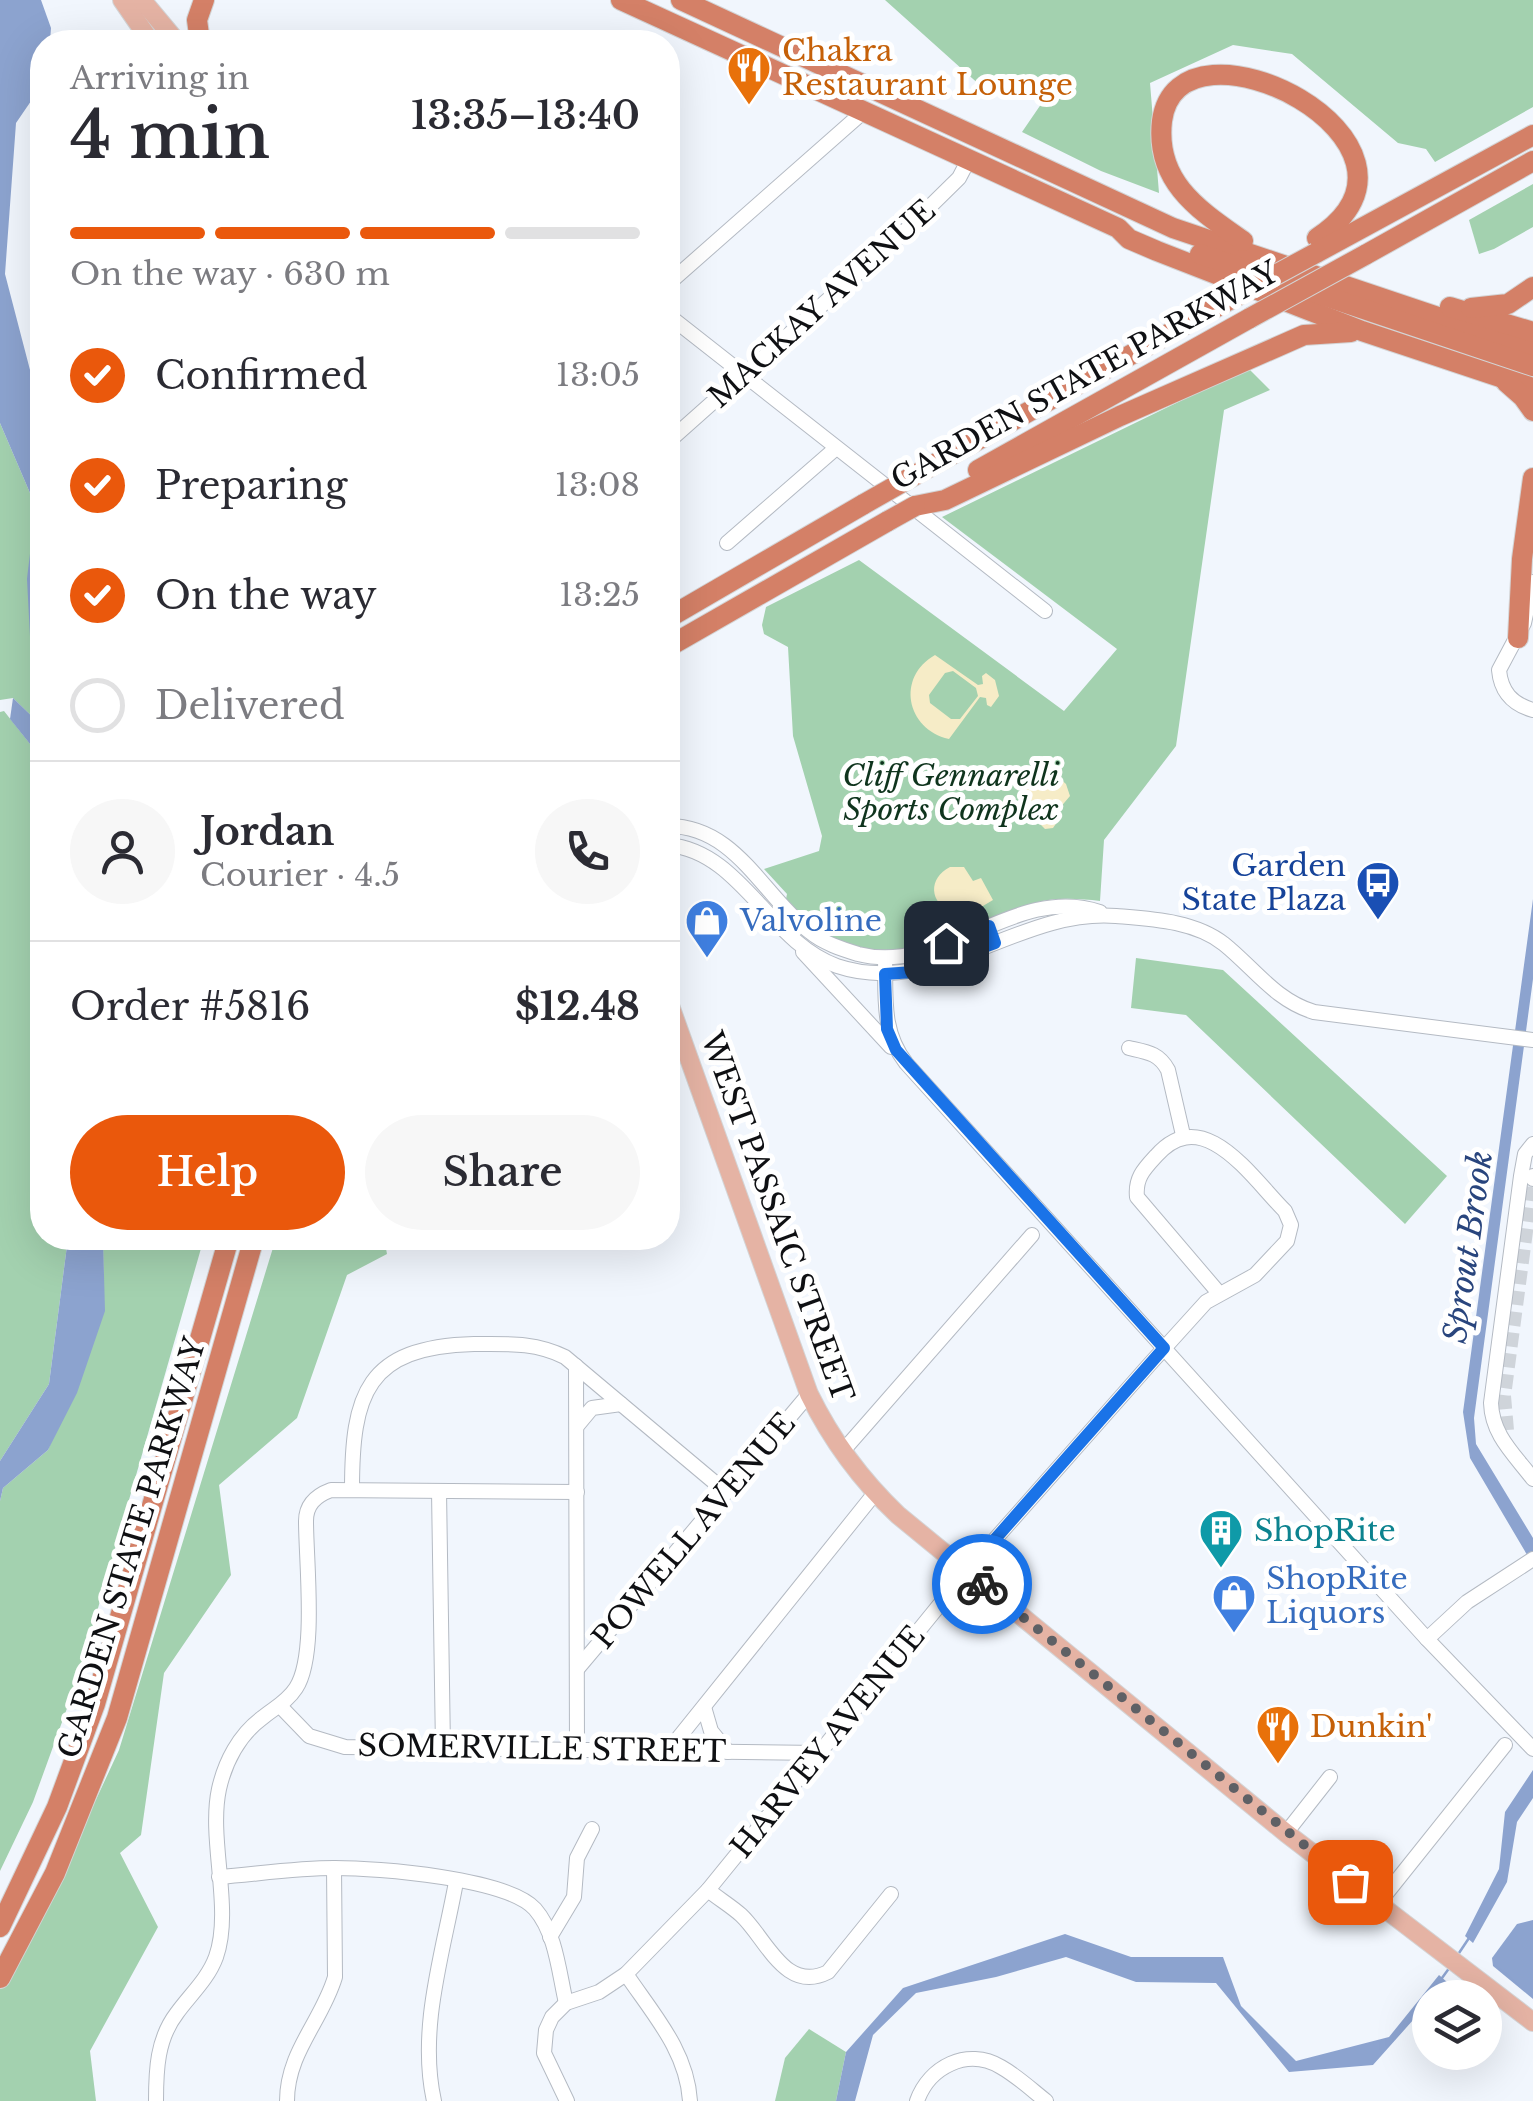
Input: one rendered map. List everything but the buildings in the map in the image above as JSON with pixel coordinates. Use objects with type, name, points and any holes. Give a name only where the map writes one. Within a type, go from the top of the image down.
[{"type":"highway","points":[[198,30],[197,20],[204,0]]},
{"type":"highway","points":[[621,0],[1118,228],[1128,238],[1156,251],[1362,332],[1533,388]]},
{"type":"highway","points":[[681,0],[1174,228],[1533,349]]},
{"type":"highway","points":[[1243,241],[1188,200],[1172,178],[1162,150],[1162,125],[1171,92],[1185,76],[1215,62],[1237,62],[1290,83],[1315,100],[1342,128],[1355,160],[1356,191],[1343,218],[1317,245]]},
{"type":"highway","name":"GARDEN STATE PARKWAY","points":[[680,611],[914,475],[1296,264],[1317,245],[1533,135]]},
{"type":"highway","name":"GARDEN STATE PARKWAY","points":[[680,640],[1533,161]]},
{"type":"highway","points":[[1133,208],[1533,332]]},
{"type":"highway","points":[[1118,228],[1132,228],[1223,263],[1533,366]]},
{"type":"highway","points":[[1450,308],[1500,306],[1516,301],[1533,287]]},
{"type":"highway","points":[[940,497],[1304,335],[1362,332]]},
{"type":"highway","points":[[1500,377],[1523,397],[1533,412]]},
{"type":"highway","points":[[1518,638],[1522,559],[1533,478]]},
{"type":"highway","name":"GARDEN STATE PARKWAY","points":[[0,1926],[57,1807],[95,1704],[226,1250]]},
{"type":"highway","name":"GARDEN STATE PARKWAY","points":[[0,1978],[55,1873],[117,1718],[254,1250]]},
{"type":"main road","points":[[128,3],[145,30]]},
{"type":"main road","points":[[128,3],[162,30]]},
{"type":"main road","name":"WEST PASSAIC STREET","points":[[680,1033],[810,1394],[842,1452],[875,1493],[1286,1833],[1533,2022]]},
{"type":"street","points":[[680,273],[862,113]]},
{"type":"street","name":"MACKAY AVENUE","points":[[680,431],[903,233],[959,178],[968,159]]},
{"type":"street","points":[[680,325],[1045,611]]},
{"type":"street","points":[[727,543],[835,449]]},
{"type":"street","points":[[1533,582],[1531,605],[1518,638],[1500,666],[1500,678],[1510,699],[1533,710]]},
{"type":"street","points":[[680,828],[722,843],[812,934],[860,954],[884,958],[923,950],[1042,906],[1084,906],[1112,916]]},
{"type":"street","points":[[680,848],[712,860],[786,933],[1427,1639],[1529,1746]]},
{"type":"street","points":[[786,933],[836,966],[885,974],[913,972],[1056,922],[1084,916],[1170,922],[1222,943],[1285,1000],[1299,1007],[1531,1040]]},
{"type":"street","points":[[989,926],[995,943]]},
{"type":"street","points":[[884,958],[887,1029],[906,1063]]},
{"type":"street","points":[[1129,1048],[1156,1054],[1164,1062],[1183,1135],[1167,1143],[1141,1174],[1137,1197],[1218,1292]]},
{"type":"street","name":"HARVEY AVENUE","points":[[566,2004],[599,1992],[626,1974],[708,1890],[966,1572],[1164,1348],[1218,1292],[1262,1268],[1287,1240],[1291,1224],[1285,1211],[1220,1146],[1199,1136],[1183,1135]]},
{"type":"street","points":[[1533,1144],[1525,1154],[1521,1176],[1491,1402],[1494,1425],[1533,1478]]},
{"type":"street","points":[[842,1452],[1032,1235]]},
{"type":"street","points":[[352,1490],[353,1426],[357,1412],[382,1372],[409,1354],[441,1345],[518,1344],[550,1350],[576,1366],[726,1492]]},
{"type":"street","points":[[576,1366],[577,1748]]},
{"type":"street","name":"POWELL AVENUE","points":[[578,1668],[810,1394]]},
{"type":"street","points":[[576,1426],[592,1408],[622,1404]]},
{"type":"street","points":[[1507,1430],[1518,1459]]},
{"type":"street","points":[[156,2101],[162,2042],[175,2016],[209,1973],[220,1946],[216,1813],[222,1778],[248,1730],[280,1706],[301,1680],[308,1654],[306,1514],[314,1499],[321,1494],[352,1490],[577,1492]]},
{"type":"street","points":[[438,1491],[443,1748]]},
{"type":"street","points":[[668,1752],[875,1493]]},
{"type":"street","points":[[1427,1639],[1467,1602],[1529,1562]]},
{"type":"street","name":"SOMERVILLE STREET","points":[[280,1706],[308,1736],[333,1746],[820,1753]]},
{"type":"street","points":[[704,1707],[711,1730],[728,1752]]},
{"type":"street","points":[[1378,1904],[1506,1745]]},
{"type":"street","points":[[1286,1833],[1330,1777]]},
{"type":"street","points":[[550,1937],[574,1897],[580,1845],[592,1828]]},
{"type":"street","points":[[219,1877],[334,1868],[374,1870],[514,1894],[536,1911],[550,1937],[566,2004],[552,2016],[544,2042],[547,2064],[567,2101]]},
{"type":"street","points":[[288,2101],[293,2064],[335,1976],[334,1868]]},
{"type":"street","points":[[434,2101],[428,2064],[430,2020],[456,1882]]},
{"type":"street","points":[[708,1890],[742,1916],[779,1962],[795,1974],[812,1978],[828,1972],[890,1894]]},
{"type":"street","points":[[626,1974],[676,2047],[686,2072],[690,2101]]},
{"type":"street","points":[[917,2101],[923,2087],[940,2069],[972,2059],[1004,2068],[1046,2101]]},
{"type":"green space","points":[[885,0],[1533,0],[1533,107],[1435,162],[1426,149],[1398,143],[1292,54],[1233,45],[1150,83],[1159,193],[1101,171],[1022,132],[1048,94],[992,96]]},
{"type":"green space","points":[[1533,184],[1533,227],[1479,254],[1469,220]]},
{"type":"green space","name":"Cliff Gennarelli Sports Complex","points":[[1248,368],[1270,390],[1224,410],[1176,746],[1104,840],[1100,901],[1038,902],[936,941],[885,951],[860,949],[836,940],[812,924],[786,899],[787,894],[764,869],[819,851],[822,836],[793,736],[788,647],[764,634],[766,607],[859,560],[1064,711],[1117,649],[942,517]]},
{"type":"green space","points":[[0,423],[30,493],[30,714],[13,698],[0,700]]},
{"type":"green space","points":[[4,711],[30,744],[30,1250],[66,1250],[49,1384],[0,1461],[0,712]]},
{"type":"green space","points":[[1136,958],[1223,970],[1447,1176],[1405,1224],[1186,1015],[1131,1008]]},
{"type":"green space","points":[[103,1250],[201,1250],[78,1678],[33,1802],[0,1871],[0,1501],[3,1488],[48,1450],[104,1311]]},
{"type":"green space","points":[[272,1250],[386,1250],[387,1254],[347,1275],[297,1418],[219,1485],[231,1575],[164,1673],[141,1835],[120,1853],[158,1927],[90,2051],[96,2101],[0,2101],[0,1976],[80,1834],[119,1750]]},
{"type":"green space","points":[[809,2029],[846,2052],[836,2101],[775,2101],[785,2058]]},
{"type":"sand","points":[[935,655],[978,685],[983,684],[982,676],[986,673],[995,680],[999,696],[991,707],[986,698],[980,697],[949,739],[934,733],[923,725],[911,702],[915,676]],"holes":[[[953,671],[976,688],[978,696],[960,719],[951,719],[930,703],[929,695],[945,673]]]},
{"type":"sand","points":[[1043,774],[1057,776],[1066,784],[1070,796],[1053,816],[1060,818],[1053,828],[1045,829],[1037,821],[1043,817],[1023,798],[1028,783]]},
{"type":"sand","points":[[950,867],[964,867],[973,881],[981,878],[993,900],[971,913],[966,905],[952,912],[944,908],[934,890],[938,877]]},
{"type":"water","points":[[0,0],[41,0],[51,30],[30,30],[30,103],[16,123],[5,274],[30,370],[30,493],[0,423]]},
{"type":"water","points":[[13,698],[30,714],[30,744],[10,719]]},
{"type":"water","points":[[1533,899],[1533,979],[1474,1418],[1476,1444],[1533,1538],[1533,1565],[1470,1458],[1463,1412]]},
{"type":"water","points":[[66,1250],[103,1250],[105,1311],[77,1393],[48,1450],[3,1488],[0,1501],[0,1461],[49,1384]]},
{"type":"water","points":[[1533,1770],[1533,1798],[1517,1822],[1507,1882],[1473,1943],[1465,1936],[1499,1869],[1505,1812]]},
{"type":"water","points":[[1533,1920],[1533,1999],[1493,1966],[1492,1958],[1517,1924]]},
{"type":"water","points":[[1065,1934],[1131,1957],[1223,1957],[1241,2006],[1296,2061],[1389,2037],[1412,2008],[1412,2021],[1373,2065],[1289,2072],[1216,1983],[1136,1982],[1066,1957],[996,1977],[916,1993],[873,2035],[855,2101],[836,2101],[846,2052],[903,1988]]},
{"type":"waterway","name":"Sprout Brook","points":[[1457,1956],[1469,1938]]},
{"type":"waterway","name":"Sprout Brook","points":[[1442,1978],[1450,1967]]},
{"type":"tunnel","points":[[1507,1430],[1504,1396],[1533,1179]]},
{"type":"way so far","points":[[982,1584],[1350,1882]]},
{"type":"place","name":"Chakra Restaurant Lounge","points":[[749,106]]},
{"type":"place","name":"Garden State Plaza","points":[[1378,921]]},
{"type":"place","name":"Valvoline","points":[[707,959]]},
{"type":"place","name":"ShopRite","points":[[1221,1569]]},
{"type":"place","name":"ShopRite Liquors","points":[[1234,1634]]},
{"type":"place","name":"Dunkin'","points":[[1278,1765]]},
{"type":"route","points":[[946,943],[989,926],[995,943],[913,972],[885,974],[890,1039],[906,1063],[1164,1348],[966,1572],[982,1584]]}]
